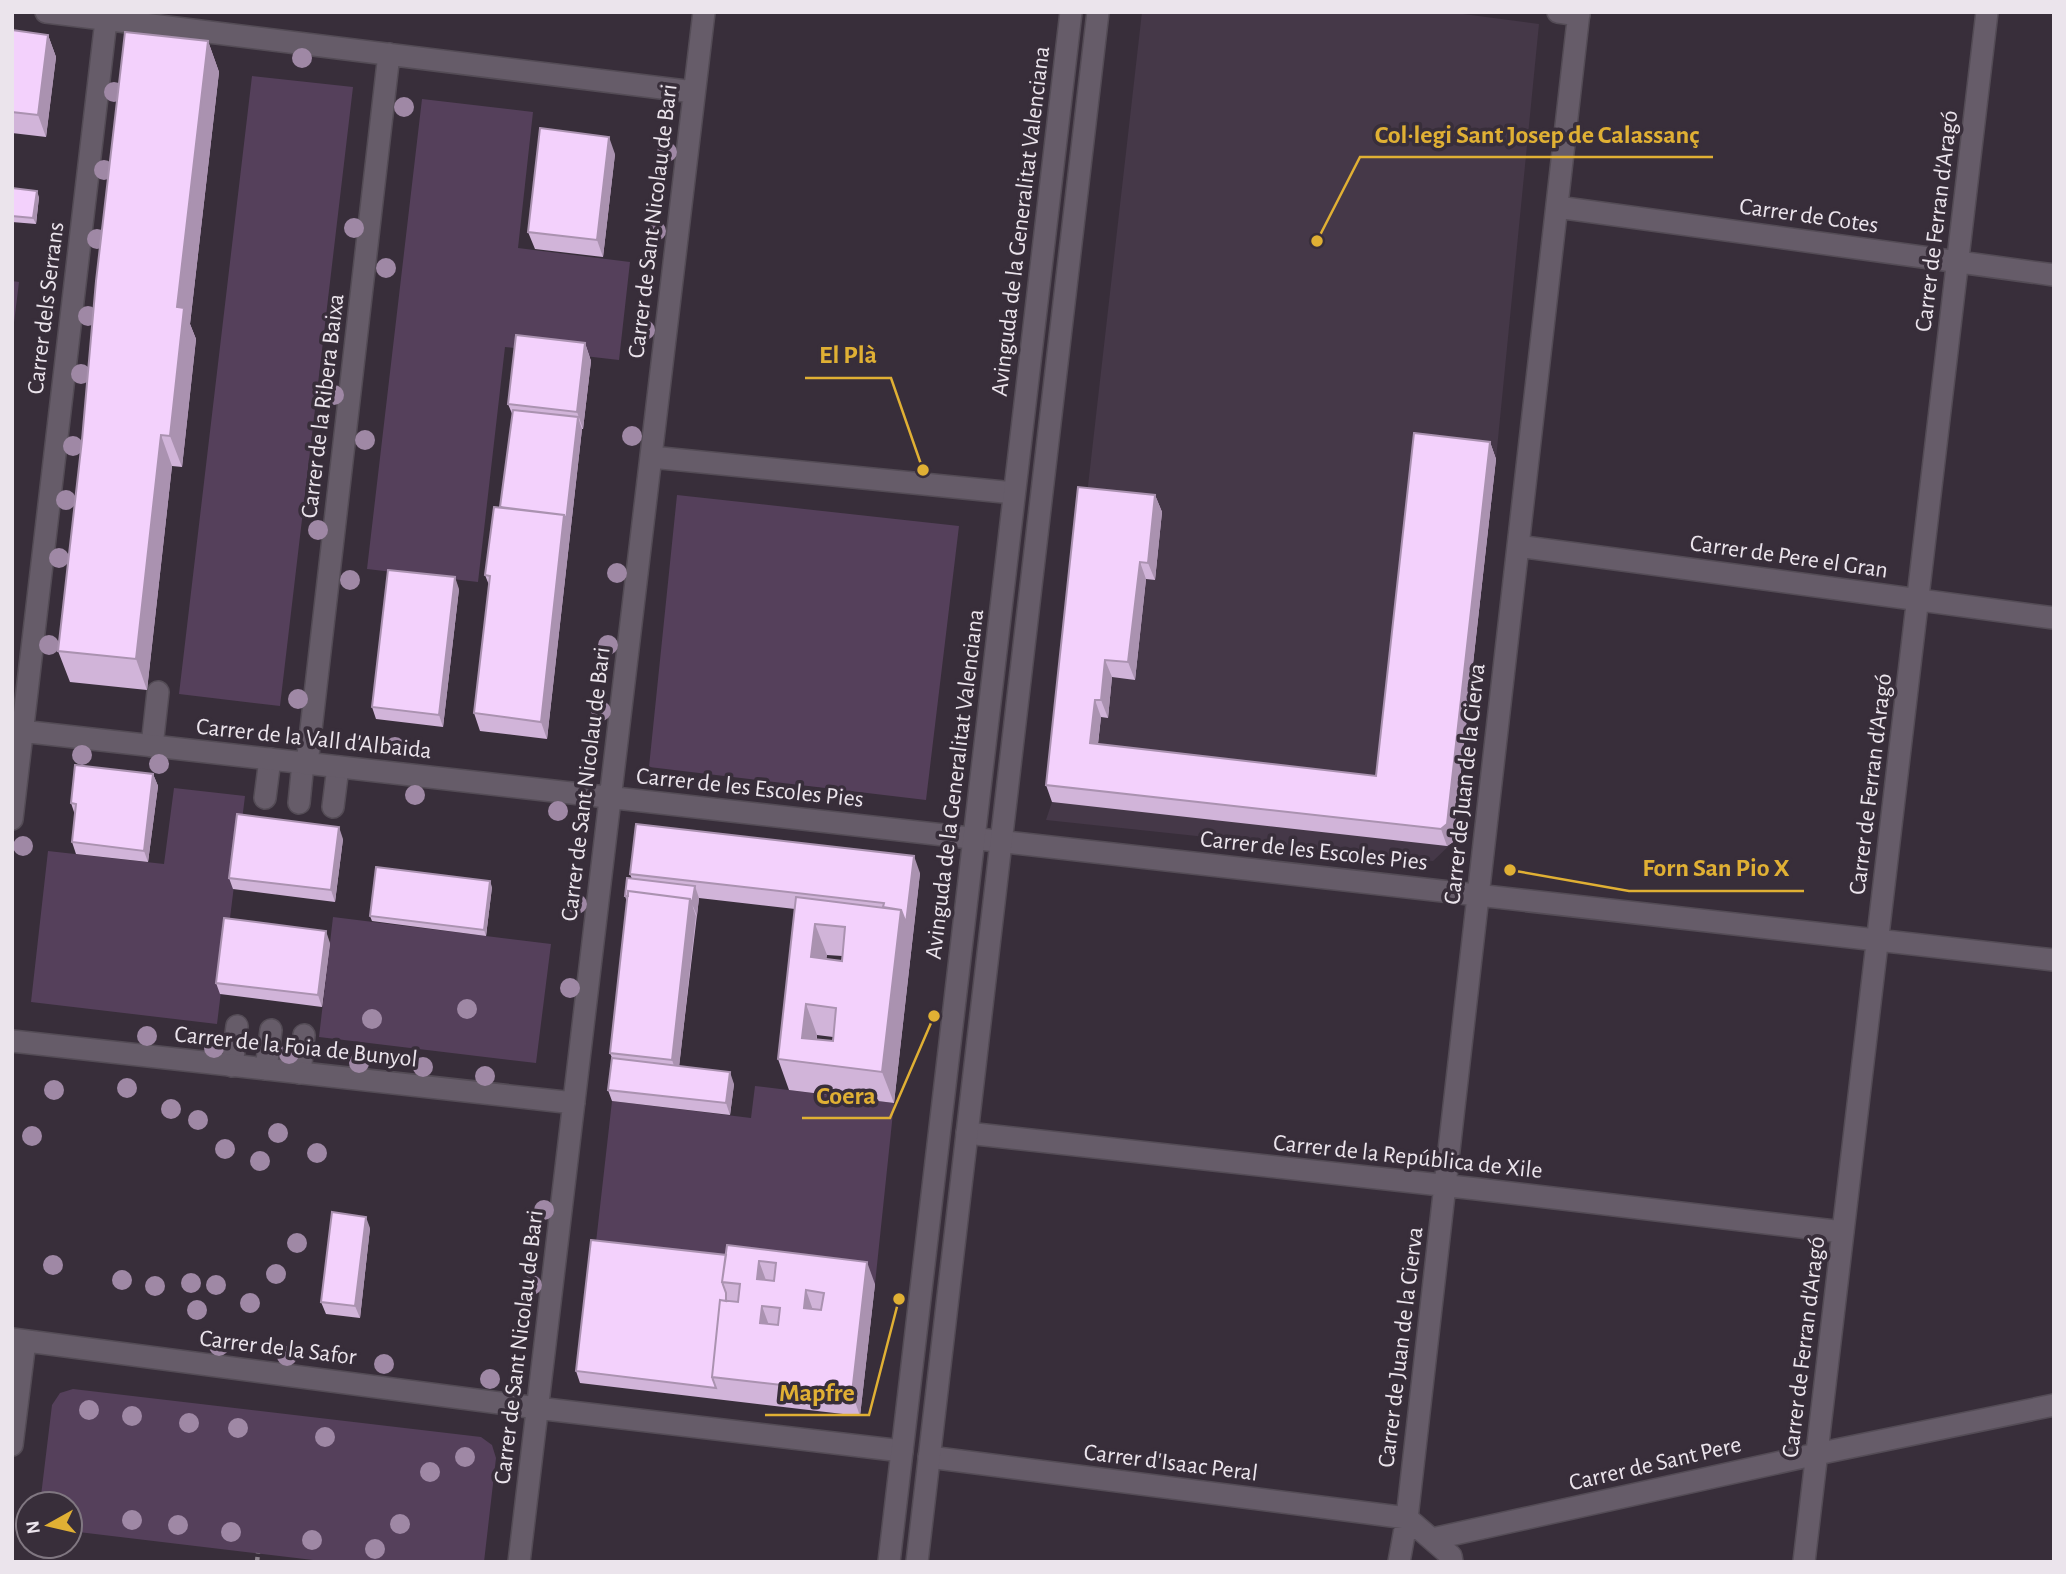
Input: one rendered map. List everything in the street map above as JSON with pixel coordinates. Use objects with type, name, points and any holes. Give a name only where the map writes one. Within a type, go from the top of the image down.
[{"type":"street","points":[[46,12],[106,16],[694,92]]},
{"type":"street","name":"Carrer de Sant Nicolau de Bari","points":[[519,1562],[704,12]]},
{"type":"street","name":"Avinguda de la Generalitat Valenciana","points":[[889,1562],[1071,12]]},
{"type":"street","points":[[917,1562],[1098,12]]},
{"type":"street","points":[[1558,12],[1579,14]]},
{"type":"street","name":"Carrer de Ferran d'Aragó","points":[[1804,1562],[1987,12]]},
{"type":"street","name":"Carrer de Juan de la Cierva","points":[[1399,1562],[1407,1518],[1579,14]]},
{"type":"street","name":"Carrer dels Serrans","points":[[12,819],[17,731],[106,16]]},
{"type":"street","name":"Carrer de la Ribera Baixa","points":[[299,803],[389,54]]},
{"type":"street","name":"Carrer de Cotes","points":[[1557,207],[2054,275]]},
{"type":"street","points":[[651,457],[1014,493]]},
{"type":"street","name":"Carrer de Pere el Gran","points":[[1518,546],[2054,618]]},
{"type":"street","points":[[152,746],[159,692]]},
{"type":"street","name":"Carrer de la Vall d'Albaida","points":[[17,731],[610,797]]},
{"type":"street","points":[[265,799],[270,759]]},
{"type":"street","points":[[333,807],[338,767]]},
{"type":"street","name":"Carrer de les Escoles Pies","points":[[610,797],[2054,960]]},
{"type":"street","points":[[232,1066],[237,1026]]},
{"type":"street","points":[[266,1069],[271,1030]]},
{"type":"street","points":[[300,1073],[304,1035]]},
{"type":"street","name":"Carrer de la Foia de Bunyol","points":[[12,1041],[574,1103]]},
{"type":"street","name":"Carrer de la República de Xile","points":[[967,1133],[1843,1232]]},
{"type":"street","points":[[12,1446],[18,1340]]},
{"type":"street","name":"Carrer de la Safor","points":[[18,1340],[537,1408]]},
{"type":"street","name":"Carrer de Sant Pere","points":[[1432,1539],[2054,1405]]},
{"type":"street","points":[[537,1408],[902,1451]]},
{"type":"street","name":"Carrer d'Isaac Peral","points":[[929,1457],[1407,1518]]},
{"type":"street","points":[[1407,1518],[1451,1556],[1452,1562]]},
{"type":"path","points":[[257,1562],[258,1553]]},
{"type":"shaded area","points":[[1142,12],[1448,12],[1539,24],[1496,459],[1453,842],[1433,861],[1046,820],[1052,802]]},
{"type":"shaded area","points":[[252,76],[353,87],[280,706],[179,694]]},
{"type":"shaded area","points":[[422,99],[533,112],[518,248],[630,262],[619,360],[505,347],[478,582],[367,569]]},
{"type":"shaded area","points":[[12,281],[19,282],[12,339]]},
{"type":"shaded area","points":[[677,495],[959,526],[926,800],[649,767]]},
{"type":"shaded area","points":[[174,788],[245,796],[217,1024],[31,1002],[48,851],[164,864]]},
{"type":"shaded area","points":[[333,917],[551,944],[536,1063],[319,1037]]},
{"type":"shaded area","points":[[755,1086],[894,1103],[875,1284],[595,1251],[612,1101],[751,1118]]},
{"type":"shaded area","points":[[73,1389],[481,1437],[492,1445],[496,1458],[484,1562],[330,1562],[84,1533],[84,1490],[42,1490],[52,1405],[60,1393]]},
{"type":"building","points":[[12,30],[48,35],[38,115],[12,112]]},
{"type":"building","points":[[125,32],[208,41],[177,307],[184,308],[170,436],[161,435],[136,659],[58,651]]},
{"type":"building","points":[[540,128],[609,137],[597,240],[528,232]]},
{"type":"building","points":[[12,188],[37,191],[33,218],[12,216]]},
{"type":"building","points":[[516,335],[585,343],[577,412],[508,404]]},
{"type":"building","points":[[513,410],[578,417],[566,521],[564,515],[500,507]]},
{"type":"building","points":[[1414,433],[1490,442],[1447,824],[1441,829],[1046,785],[1078,487],[1155,495],[1148,563],[1140,562],[1128,662],[1105,660],[1101,700],[1095,700],[1090,743],[1376,776]]},
{"type":"building","points":[[494,507],[564,515],[541,722],[474,713],[490,576],[485,575]]},
{"type":"building","points":[[388,570],[455,577],[439,715],[372,707]]},
{"type":"building","points":[[75,765],[153,774],[144,851],[72,842],[76,804],[71,803]]},
{"type":"building","points":[[237,814],[339,827],[331,890],[229,878]]},
{"type":"building","points":[[636,824],[914,856],[906,923],[901,910],[883,907],[884,903],[630,874]]},
{"type":"building","points":[[376,867],[490,881],[484,930],[370,916]]},
{"type":"building","points":[[627,878],[695,886],[692,904],[690,899],[628,891],[628,896],[625,896]]},
{"type":"building","points":[[628,891],[690,899],[672,1060],[610,1053]]},
{"type":"building","points":[[796,897],[901,910],[882,1072],[778,1059]],"holes":[[[815,924],[845,927],[842,961],[811,957]],[[806,1004],[836,1008],[833,1041],[802,1038]]]},
{"type":"building","points":[[224,918],[326,931],[318,995],[216,983]]},
{"type":"building","points":[[612,1058],[730,1072],[726,1103],[608,1090]]},
{"type":"building","points":[[332,1212],[366,1217],[355,1306],[321,1302]]},
{"type":"building","points":[[591,1240],[726,1255],[722,1282],[726,1301],[720,1300],[712,1377],[716,1388],[576,1371]]},
{"type":"building","points":[[727,1245],[867,1262],[852,1393],[712,1377],[720,1300],[738,1302],[740,1284],[722,1282]],"holes":[[[759,1261],[776,1263],[774,1281],[757,1279]],[[806,1290],[824,1293],[821,1310],[804,1308]],[[762,1306],[780,1308],[778,1325],[760,1323]]]},
{"type":"place","name":"Col·legi Sant Josep de Calassanç","points":[[1317,241]]},
{"type":"place","name":"El Plà","points":[[923,470]]},
{"type":"place","name":"Forn San Pio X","points":[[1510,870]]},
{"type":"place","name":"Coera","points":[[934,1016]]},
{"type":"place","name":"Mapfre","points":[[899,1299]]}]
